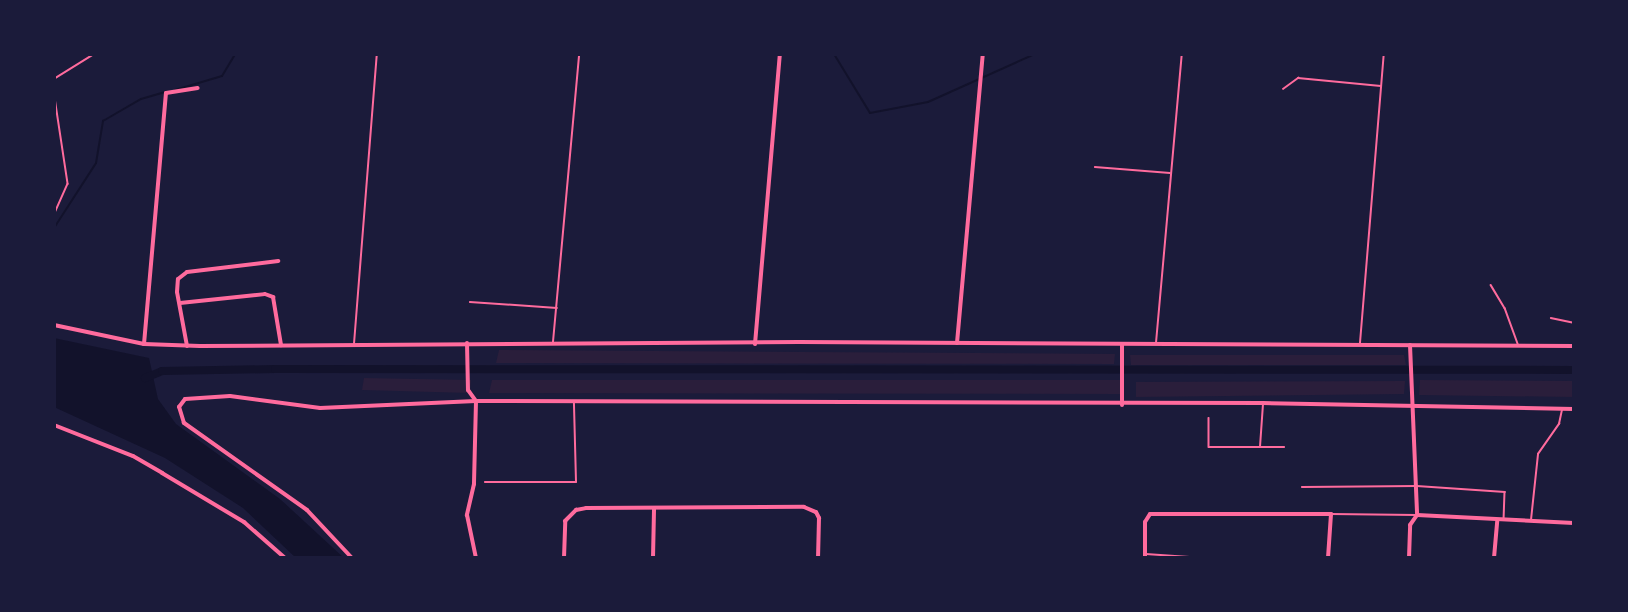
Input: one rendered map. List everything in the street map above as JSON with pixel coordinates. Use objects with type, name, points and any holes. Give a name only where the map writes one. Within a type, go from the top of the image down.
[{"type":"street","points":[[755,344],[780,54]]},
{"type":"street","points":[[957,343],[983,54]]},
{"type":"street","points":[[144,344],[166,93],[198,88]]},
{"type":"street","points":[[187,345],[178,279],[187,272],[278,261]]},
{"type":"street","points":[[180,303],[265,294],[273,297],[281,345]]},
{"type":"street","points":[[54,325],[144,344],[187,345],[957,343],[1574,346]]},
{"type":"street","points":[[467,343],[468,390],[476,401],[474,484],[467,516],[476,558]]},
{"type":"street","points":[[1122,344],[1122,405]]},
{"type":"street","points":[[1409,558],[1410,525],[1417,515],[1418,486],[1410,345]]},
{"type":"street","points":[[350,557],[307,510],[184,423],[179,407],[185,399],[230,396],[320,408],[476,401],[1412,405],[1574,409]]},
{"type":"street","points":[[54,425],[133,456],[244,522],[285,558]]},
{"type":"street","points":[[653,558],[654,509]]},
{"type":"street","points":[[564,558],[565,520],[576,510],[654,509],[811,509],[819,518],[818,558]]},
{"type":"street","points":[[1145,556],[1145,522],[1150,514],[1331,514],[1328,558]]},
{"type":"street","points":[[1417,515],[1497,521],[1574,523]]},
{"type":"street","points":[[1494,558],[1497,521]]},
{"type":"lane","points":[[54,79],[94,54]]},
{"type":"lane","points":[[354,345],[377,54]]},
{"type":"lane","points":[[552,343],[558,308],[579,54]]},
{"type":"lane","points":[[1156,344],[1182,54]]},
{"type":"lane","points":[[1360,345],[1384,54]]},
{"type":"lane","points":[[1283,89],[1298,78],[1382,87]]},
{"type":"lane","points":[[54,91],[68,184],[54,216]]},
{"type":"lane","points":[[1095,167],[1171,173]]},
{"type":"lane","points":[[1491,285],[1518,345]]},
{"type":"lane","points":[[470,302],[558,308]]},
{"type":"lane","points":[[485,482],[576,482],[574,403]]},
{"type":"lane","points":[[1260,449],[1263,404]]},
{"type":"lane","points":[[1531,521],[1538,453],[1559,424],[1562,409]]},
{"type":"lane","points":[[1209,418],[1209,447],[1260,449],[1284,447]]},
{"type":"lane","points":[[1302,487],[1418,486],[1505,492],[1504,521]]},
{"type":"lane","points":[[1331,514],[1417,515]]},
{"type":"lane","points":[[1145,556],[1204,558]]},
{"type":"path","points":[[1551,318],[1574,323]]},
{"type":"shaded area","points":[[54,338],[149,358],[158,399],[176,424],[280,499],[344,558],[296,558],[243,508],[165,458],[54,407]]},
{"type":"shaded area","points":[[499,350],[1115,354],[1114,364],[496,363]]},
{"type":"shaded area","points":[[1130,355],[1404,355],[1406,365],[1131,365]]},
{"type":"shaded area","points":[[364,378],[471,380],[470,393],[362,390]]},
{"type":"shaded area","points":[[492,380],[1120,380],[1121,394],[489,393]]},
{"type":"shaded area","points":[[1420,380],[1574,381],[1574,397],[1419,395]]},
{"type":"shaded area","points":[[1405,381],[1404,394],[1136,397],[1136,382]]},
{"type":"waterway","points":[[175,90],[222,76],[235,54]]},
{"type":"waterway","points":[[834,54],[870,113],[928,102],[1035,54]]},
{"type":"waterway","points":[[54,228],[96,163],[103,121],[141,99],[166,92]]},
{"type":"waterway","points":[[145,378],[162,371],[275,369],[1574,370]]}]
